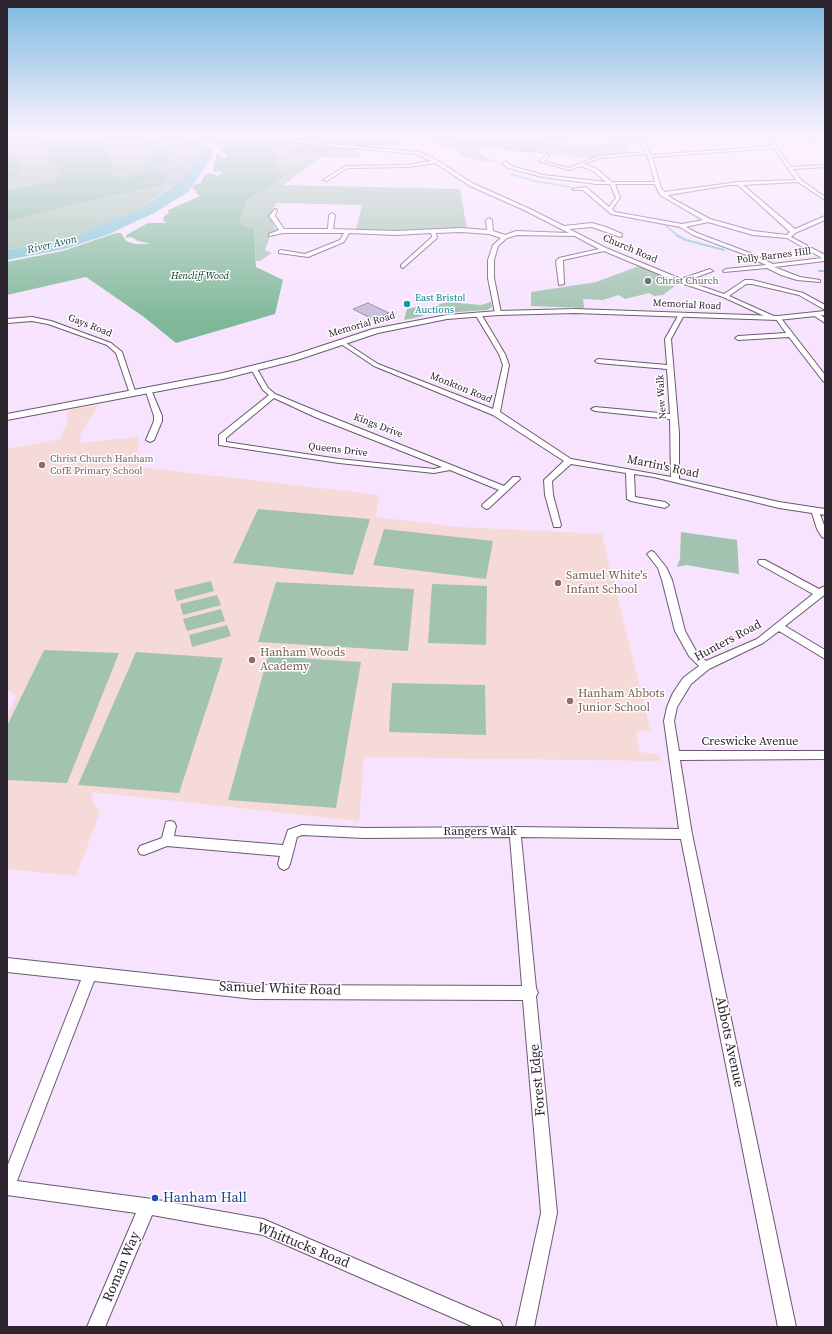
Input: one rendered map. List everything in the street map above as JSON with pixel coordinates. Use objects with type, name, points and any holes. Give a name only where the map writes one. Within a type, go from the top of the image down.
[{"type":"street","name":"Church Road","points":[[497,197],[604,249],[680,280],[725,296],[776,318]]},
{"type":"street","points":[[594,197],[610,212],[682,226],[695,234],[748,254],[783,274],[799,279],[818,281]]},
{"type":"street","points":[[605,217],[610,212],[618,197]]},
{"type":"street","points":[[667,197],[693,214],[708,220],[753,233],[788,237],[825,257]]},
{"type":"street","points":[[755,197],[792,229],[793,232]]},
{"type":"street","points":[[275,210],[272,216],[282,231]]},
{"type":"street","points":[[330,230],[332,215]]},
{"type":"street","points":[[788,237],[793,232],[825,218]]},
{"type":"street","points":[[682,226],[708,220]]},
{"type":"street","points":[[487,222],[490,232]]},
{"type":"street","points":[[563,228],[592,225],[604,228],[620,235]]},
{"type":"street","points":[[271,235],[282,231],[330,230],[396,233],[433,231],[490,232],[505,237]]},
{"type":"street","points":[[281,252],[306,256],[342,241],[348,231]]},
{"type":"street","points":[[403,266],[435,237],[433,231]]},
{"type":"street","points":[[498,313],[491,278],[491,260],[496,244],[505,237],[520,233],[574,234]]},
{"type":"street","points":[[570,280],[560,282],[559,261],[561,259],[604,249]]},
{"type":"street","name":"Polly Barnes Hill","points":[[726,271],[770,266],[825,257]]},
{"type":"street","points":[[680,280],[710,271]]},
{"type":"street","points":[[725,296],[744,282],[752,282],[790,290],[825,308]]},
{"type":"street","points":[[814,301],[825,298]]},
{"type":"street","points":[[746,306],[751,312],[753,319]]},
{"type":"street","name":"Memorial Road","points":[[7,417],[149,392],[254,369],[341,342],[410,323],[478,314],[575,311],[753,319],[825,313]]},
{"type":"street","points":[[478,314],[502,354],[506,365],[496,413]]},
{"type":"street","points":[[815,314],[825,321]]},
{"type":"street","name":"New Walk","points":[[675,480],[674,417],[668,337],[681,315]]},
{"type":"street","points":[[776,318],[825,380]]},
{"type":"street","name":"Gays Road","points":[[7,321],[32,320],[49,322],[109,344],[119,352],[133,394]]},
{"type":"street","points":[[738,338],[749,334],[790,335]]},
{"type":"street","name":"Monkton Road","points":[[341,342],[376,365],[496,413],[569,461]]},
{"type":"street","points":[[598,361],[670,367]]},
{"type":"street","name":"Kings Drive","points":[[254,369],[265,389],[274,395],[318,415],[505,489]]},
{"type":"street","points":[[149,392],[158,416],[158,421],[150,440]]},
{"type":"street","name":"Queens Drive","points":[[274,395],[222,437],[222,443],[338,461],[434,471],[452,467]]},
{"type":"street","points":[[595,409],[674,417]]},
{"type":"street","points":[[557,525],[549,495],[548,480],[569,461]]},
{"type":"street","name":"Martin's Road","points":[[569,461],[675,480],[726,494],[825,512]]},
{"type":"street","points":[[630,472],[630,498],[633,500],[665,505]]},
{"type":"street","points":[[486,506],[516,479]]},
{"type":"street","points":[[815,510],[821,529],[825,535]]},
{"type":"street","points":[[651,554],[662,567],[667,580],[680,631],[692,653],[705,666]]},
{"type":"street","points":[[762,562],[823,592]]},
{"type":"street","name":"Hunters Road","points":[[675,756],[669,721],[672,707],[687,681],[705,666],[746,648],[779,627],[823,592]]},
{"type":"street","points":[[779,627],[825,655]]},
{"type":"street","name":"Creswicke Avenue","points":[[675,756],[825,755]]},
{"type":"street","name":"Abbots Avenue","points":[[675,756],[686,834],[787,1327]]},
{"type":"street","points":[[167,841],[170,826]]},
{"type":"street","name":"Rangers Walk","points":[[284,864],[292,834],[302,830],[364,833],[515,832],[686,834]]},
{"type":"street","name":"Forest Edge","points":[[515,832],[531,993],[549,1213],[525,1327]]},
{"type":"street","points":[[144,850],[167,841],[288,851]]},
{"type":"street","name":"Samuel White Road","points":[[7,965],[254,992],[531,993]]},
{"type":"street","points":[[7,1187],[90,973]]},
{"type":"street","name":"Whittucks Road","points":[[7,1187],[147,1207],[263,1227],[494,1327]]},
{"type":"street","name":"Roman Way","points":[[96,1327],[147,1207]]},
{"type":"shaded area","points":[[7,197],[156,197],[141,208],[78,235],[56,242],[7,250]]},
{"type":"shaded area","points":[[252,197],[461,197],[467,229],[398,231],[356,229],[362,205],[276,203],[269,216],[276,230],[268,234],[270,236],[265,250],[272,253],[260,261],[256,261],[254,227],[243,226],[240,221],[246,201]]},
{"type":"shaded area","points":[[639,266],[679,283],[663,295],[654,296],[649,293],[625,299],[619,295],[603,300],[583,299],[584,308],[531,306],[531,292],[596,282]]},
{"type":"shaded area","points":[[448,302],[481,305],[491,302],[492,307],[487,310],[429,314],[429,311],[433,306]]},
{"type":"shaded area","points":[[416,307],[423,308],[423,316],[404,320],[407,309]]},
{"type":"shaded area","name":"Hanham Woods Academy","points":[[99,405],[80,436],[81,443],[138,437],[139,467],[379,495],[376,517],[458,527],[602,534],[651,731],[636,731],[640,752],[660,755],[661,761],[364,757],[359,821],[93,792],[91,800],[100,812],[76,876],[7,869],[7,717],[16,696],[7,689],[7,449],[60,439],[67,423],[67,410]]},
{"type":"shaded area","points":[[258,509],[370,519],[353,575],[233,563]]},
{"type":"shaded area","points":[[384,529],[493,541],[486,579],[373,565]]},
{"type":"shaded area","points":[[681,532],[737,540],[739,574],[686,565],[677,567],[680,559]]},
{"type":"shaded area","points":[[211,581],[214,591],[177,601],[174,590]]},
{"type":"shaded area","points":[[276,582],[414,589],[408,651],[258,642]]},
{"type":"shaded area","points":[[432,584],[487,586],[486,645],[428,643]]},
{"type":"shaded area","points":[[217,595],[221,605],[183,615],[180,604]]},
{"type":"shaded area","points":[[221,609],[225,621],[187,631],[183,619]]},
{"type":"shaded area","points":[[227,625],[231,636],[192,647],[189,635]]},
{"type":"shaded area","points":[[44,650],[119,653],[67,783],[7,780],[7,726]]},
{"type":"shaded area","points":[[136,652],[223,658],[179,793],[78,785]]},
{"type":"shaded area","points":[[268,656],[361,662],[336,808],[228,800]]},
{"type":"shaded area","points":[[392,683],[485,685],[486,735],[389,732]]},
{"type":"green space","points":[[7,197],[105,197],[60,207],[7,222]]},
{"type":"green space","name":"Hencliff Wood","points":[[197,197],[252,197],[246,201],[240,221],[243,226],[254,227],[256,267],[283,280],[275,314],[176,343],[144,317],[86,277],[7,295],[7,262],[63,251],[116,233],[121,233],[126,241],[135,244],[151,244],[138,241],[131,237],[126,238],[126,235],[148,223],[167,223],[163,221],[164,216],[169,213],[168,210]]},
{"type":"water","name":"River Avon","points":[[157,197],[179,197],[154,213],[107,235],[64,249],[7,260],[7,250],[56,242],[78,235],[141,208]]},
{"type":"building","points":[[368,303],[389,313],[374,320],[353,309]]},
{"type":"waterway","points":[[665,225],[678,236]]},
{"type":"waterway","points":[[678,236],[686,240],[724,250]]},
{"type":"waterway","points":[[819,271],[825,271]]},
{"type":"place","name":"Christ Church","points":[[648,281]]},
{"type":"place","name":"East Bristol Auctions","points":[[407,304]]},
{"type":"place","name":"Christ Church Hanham CofE Primary School","points":[[42,465]]},
{"type":"place","name":"Samuel White's Infant School","points":[[558,583]]},
{"type":"place","name":"Hanham Woods Academy","points":[[252,660]]},
{"type":"place","name":"Hanham Abbots Junior School","points":[[570,701]]},
{"type":"place","name":"Hanham Hall","points":[[155,1198]]}]
